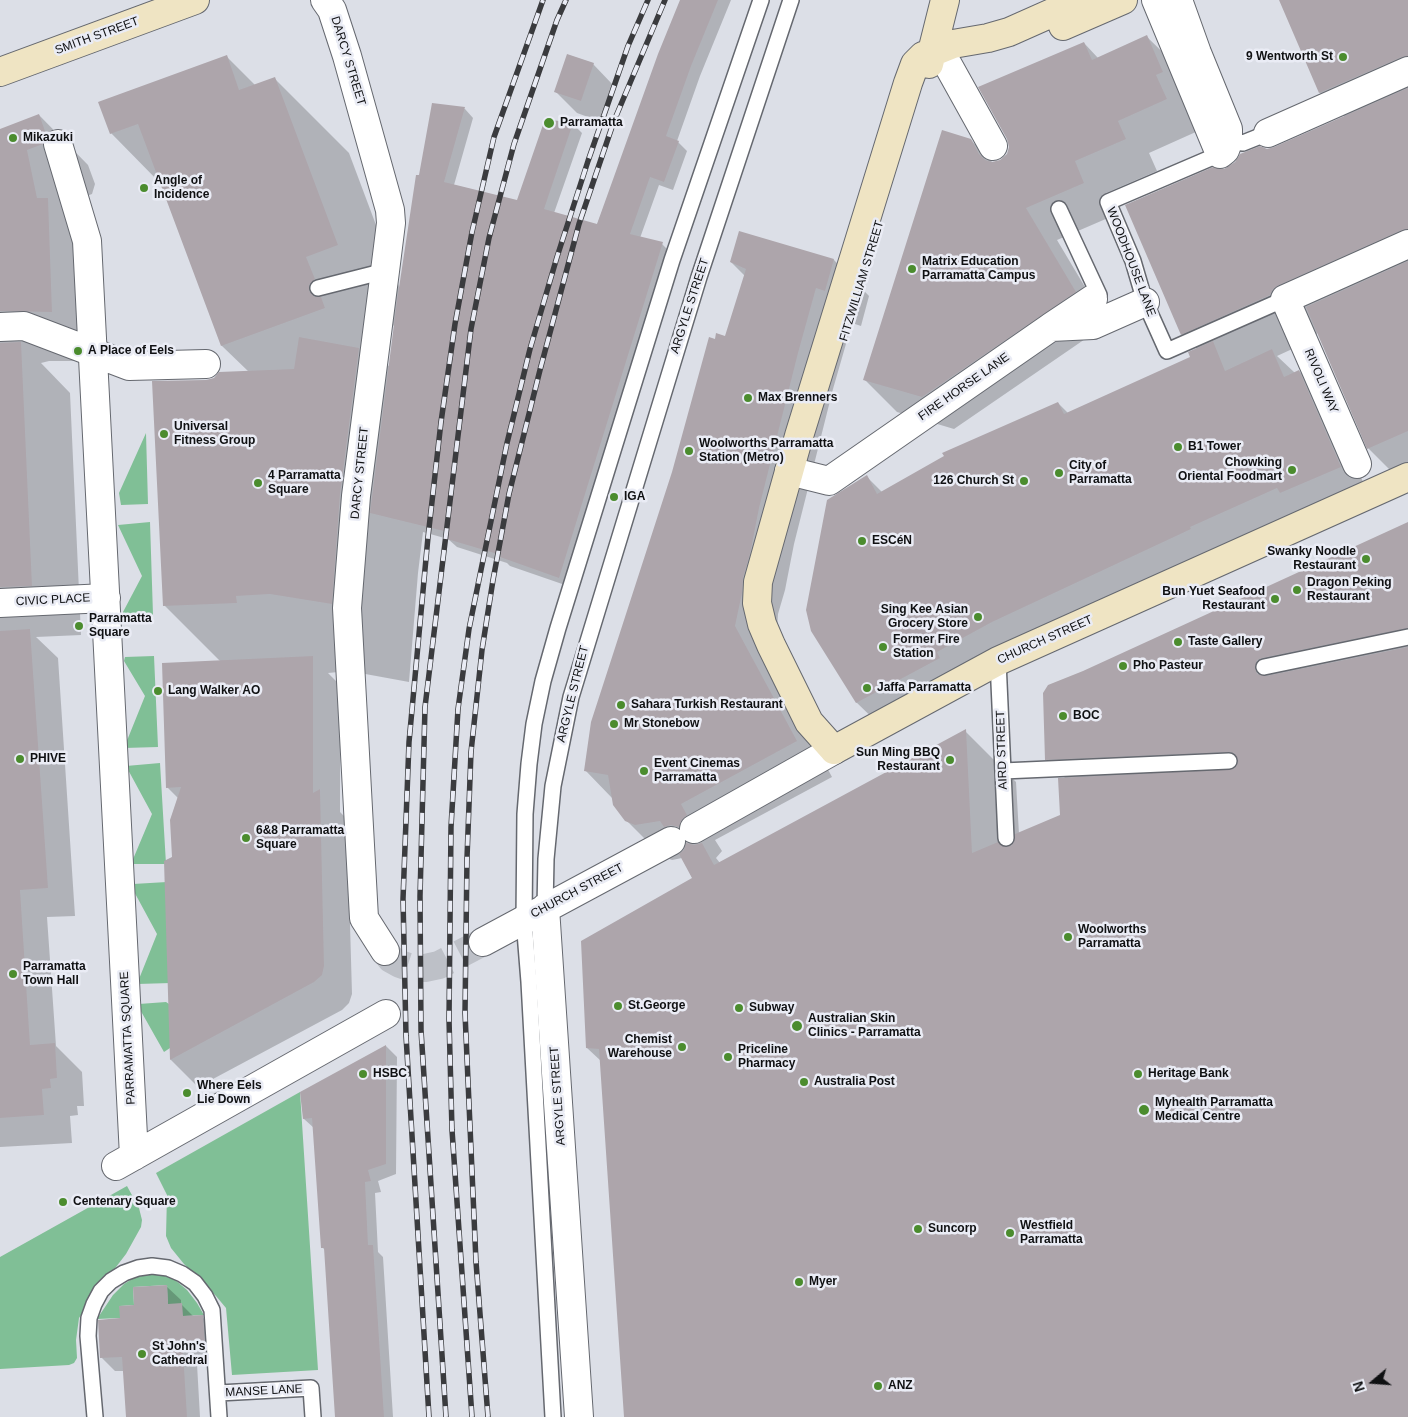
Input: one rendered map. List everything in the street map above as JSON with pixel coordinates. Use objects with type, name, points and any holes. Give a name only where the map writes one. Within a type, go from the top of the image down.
[{"type":"street","name":"SMITH STREET","points":[[0,72],[195,0]]},
{"type":"street","name":"DARCY STREET","points":[[325,0],[332,10],[347,56],[388,199],[391,223],[356,496],[347,608],[364,918],[385,951]]},
{"type":"street","points":[[945,0],[947,14],[955,33],[968,40]]},
{"type":"street","points":[[945,0],[941,58],[993,146]]},
{"type":"street","points":[[941,58],[968,40],[988,38],[1008,32],[1081,0]]},
{"type":"street","points":[[941,58],[1004,51],[1123,0]]},
{"type":"street","points":[[1156,0],[1220,145]]},
{"type":"street","points":[[1178,0],[1197,53],[1226,119],[1228,129],[1220,145]]},
{"type":"street","name":"FITZWILLIAM STREET","points":[[797,473],[859,287],[922,88],[937,71],[941,58],[923,56],[915,64],[908,83],[797,473],[778,573],[775,594],[776,609],[784,638],[825,714],[834,750]]},
{"type":"street","points":[[1275,135],[1408,71]]},
{"type":"street","name":"PARRAMATTA SQUARE","points":[[58,144],[87,241],[106,598],[125,1161],[386,1014]]},
{"type":"street","points":[[1286,299],[1404,246]]},
{"type":"street","name":"FIRE HORSE LANE","points":[[797,473],[829,481],[1093,299]]},
{"type":"street","name":"RIVOLI WAY","points":[[1286,299],[1357,464]]},
{"type":"street","points":[[1051,327],[1093,325],[1145,302]]},
{"type":"street","points":[[0,328],[24,326],[129,366],[206,364]]},
{"type":"street","name":"CHURCH STREET","points":[[483,942],[998,661],[1408,477]]},
{"type":"street","name":"CIVIC PLACE","points":[[0,603],[106,598]]},
{"type":"street","name":"ARGYLE STREET","points":[[534,914],[579,1417]]},
{"type":"lane","name":"ARGYLE STREET","points":[[534,914],[525,814],[534,724],[543,681],[672,260],[761,0]]},
{"type":"lane","name":"ARGYLE STREET","points":[[553,1417],[529,982],[534,914],[546,859],[553,786],[560,743],[573,689],[699,277],[791,0]]},
{"type":"lane","name":"WOODHOUSE LANE","points":[[1275,135],[1243,143],[1220,145],[1179,172],[1108,202],[1133,261],[1145,302],[1167,351],[1286,299]]},
{"type":"lane","points":[[1160,190],[1179,172]]},
{"type":"lane","points":[[1059,209],[1099,295],[1093,299]]},
{"type":"lane","points":[[318,288],[385,271]]},
{"type":"lane","points":[[1264,667],[1408,637]]},
{"type":"lane","name":"AIRD STREET","points":[[998,661],[1006,838]]},
{"type":"lane","points":[[1003,772],[1229,761]]},
{"type":"lane","points":[[95,1417],[88,1336],[89,1318],[94,1304],[101,1291],[111,1281],[124,1273],[152,1266],[168,1268],[195,1284],[205,1296],[212,1310],[219,1393],[219,1417]]},
{"type":"lane","name":"MANSE LANE","points":[[219,1393],[311,1388],[312,1417]]},
{"type":"green space","points":[[146,433],[148,504],[121,505],[119,493]]},
{"type":"green space","points":[[150,522],[153,615],[124,616],[123,612],[142,576],[118,525]]},
{"type":"green space","points":[[154,656],[158,747],[124,748],[145,696],[124,661],[125,657]]},
{"type":"green space","points":[[160,763],[166,864],[131,864],[152,814],[126,766]]},
{"type":"green space","points":[[167,882],[171,983],[137,984],[157,934],[131,886],[133,884]]},
{"type":"green space","points":[[166,1002],[172,1006],[176,1044],[164,1052],[138,1006],[139,1004]]},
{"type":"green space","points":[[300,1092],[318,1370],[232,1375],[226,1308],[171,1248],[166,1236],[167,1195],[156,1173]]},
{"type":"green space","points":[[127,1186],[139,1208],[142,1220],[141,1227],[126,1254],[79,1318],[76,1340],[77,1358],[74,1363],[69,1365],[0,1369],[0,1257]]},
{"type":"green space","points":[[161,1275],[174,1279],[187,1290],[204,1315],[183,1316],[168,1304],[167,1285],[133,1287],[134,1305],[120,1306],[120,1318],[97,1319],[113,1295],[124,1284],[135,1277]]},
{"type":"building","points":[[680,0],[718,0],[691,66],[666,136],[679,141],[664,182],[650,177],[630,234],[663,242],[559,578],[500,557],[501,555],[447,539],[448,532],[370,513],[397,301],[416,175],[419,175],[432,103],[465,107],[444,182],[517,200],[545,119],[573,123],[544,209],[597,224],[658,54]]},
{"type":"building","name":"9 Wentworth St","points":[[1279,0],[1408,0],[1408,56],[1319,93]]},
{"type":"building","points":[[1147,35],[1163,72],[1156,75],[1167,99],[1118,121],[1126,139],[1075,161],[1084,183],[1026,208],[1076,292],[922,397],[863,380],[942,130],[971,139],[979,154],[985,160],[992,162],[1000,160],[1007,154],[1009,147],[1007,139],[978,87],[1084,42],[1092,60]]},
{"type":"building","points":[[567,54],[594,63],[581,101],[554,92]]},
{"type":"building","points":[[227,55],[239,90],[275,77],[338,245],[306,257],[315,279],[309,285],[309,291],[315,297],[321,297],[325,308],[221,346],[138,124],[110,134],[98,102]]},
{"type":"building","points":[[1408,88],[1408,229],[1279,285],[1273,289],[1270,295],[1181,335],[1125,205],[1213,167],[1224,169],[1235,162],[1240,154],[1260,146],[1267,149],[1274,147]]},
{"type":"building","points":[[39,114],[46,134],[43,144],[27,150],[37,198],[48,198],[52,312],[0,311],[0,129]]},
{"type":"building","points":[[739,231],[834,259],[825,291],[816,288],[798,353],[759,508],[743,578],[735,626],[797,741],[681,804],[687,815],[681,821],[679,827],[671,825],[664,827],[660,821],[635,825],[625,821],[613,805],[608,775],[584,771],[591,722],[672,472],[709,337],[715,339],[716,333],[725,336],[746,269],[730,262]]},
{"type":"building","points":[[1408,261],[1408,431],[1367,449],[1306,307]]},
{"type":"building","name":"4 Parramatta Square","points":[[299,337],[359,348],[340,494],[332,604],[270,594],[236,596],[237,603],[163,606],[152,381],[206,380],[214,378],[219,372],[294,369]]},
{"type":"building","points":[[1213,341],[1225,371],[1272,349],[1284,377],[1299,370],[1341,467],[1280,493],[1277,488],[1190,527],[1191,529],[992,622],[937,652],[940,658],[856,703],[811,631],[806,610],[827,500],[867,475],[877,494],[944,456],[942,453],[1058,402],[1064,414],[1190,357],[1188,352]]},
{"type":"building","points":[[21,342],[32,586],[0,587],[0,343]]},
{"type":"building","name":"Westfield Parramatta","points":[[1408,522],[1408,628],[1262,658],[1257,660],[1255,668],[1257,674],[1266,676],[1408,647],[1408,1417],[624,1417],[599,1049],[586,1048],[581,941],[692,878],[679,854],[684,850],[686,843],[694,845],[702,843],[714,865],[966,729],[972,853],[998,842],[1002,846],[1011,846],[1014,842],[1015,834],[1060,815],[1058,778],[1234,769],[1238,760],[1234,753],[1229,752],[1045,760],[1043,693],[1048,685],[1083,671]]},
{"type":"building","points":[[30,629],[48,888],[20,890],[30,1045],[55,1043],[57,1078],[50,1079],[51,1088],[42,1089],[44,1115],[0,1118],[0,631]]},
{"type":"building","name":"6&8 Parramatta Square","points":[[313,656],[313,793],[320,789],[324,966],[322,975],[314,982],[170,1060],[164,861],[172,857],[170,820],[181,787],[166,788],[162,663]]},
{"type":"building","points":[[386,1045],[386,1164],[368,1170],[371,1181],[365,1182],[368,1245],[373,1245],[384,1417],[335,1417],[324,1248],[321,1248],[312,1118],[303,1119],[300,1092]]},
{"type":"building","name":"St John's Cathedral","points":[[167,1285],[168,1304],[182,1303],[183,1316],[203,1315],[205,1349],[183,1351],[187,1417],[126,1417],[122,1357],[100,1358],[98,1320],[120,1318],[119,1306],[134,1305],[133,1287]]},
{"type":"tunnel","points":[[385,951],[391,959],[400,964],[412,968],[425,968],[439,965],[483,942]]},
{"type":"railway","points":[[429,1417],[406,1036],[403,899],[409,742],[428,537],[441,422],[455,324],[472,232],[494,137],[543,0]]},
{"type":"railway","points":[[446,1417],[421,1030],[420,896],[425,707],[471,329],[489,238],[514,144],[557,20],[566,0]]},
{"type":"railway","points":[[472,1417],[452,1130],[449,1019],[451,827],[458,709],[469,629],[507,443],[530,349],[588,161],[628,46],[648,0]]},
{"type":"railway","points":[[488,1417],[476,1262],[465,1013],[467,858],[471,752],[482,650],[509,494],[579,224],[614,121],[665,0]]},
{"type":"place","name":"9 Wentworth St","points":[[1343,57]]},
{"type":"place","name":"Parramatta","points":[[549,123]]},
{"type":"place","name":"Mikazuki","points":[[13,138]]},
{"type":"place","name":"Angle of Incidence","points":[[144,188]]},
{"type":"place","name":"Matrix Education Parramatta Campus","points":[[912,269]]},
{"type":"place","name":"A Place of Eels","points":[[78,351]]},
{"type":"place","name":"Max Brenners","points":[[748,398]]},
{"type":"place","name":"Universal Fitness Group","points":[[164,434]]},
{"type":"place","name":"B1 Tower","points":[[1178,447]]},
{"type":"place","name":"Woolworths Parramatta Station (Metro)","points":[[689,451]]},
{"type":"place","name":"Chowking Oriental Foodmart","points":[[1292,470]]},
{"type":"place","name":"City of Parramatta","points":[[1059,473]]},
{"type":"place","name":"126 Church St","points":[[1024,481]]},
{"type":"place","name":"4 Parramatta Square","points":[[258,483]]},
{"type":"place","name":"IGA","points":[[614,497]]},
{"type":"place","name":"ESCéN","points":[[862,541]]},
{"type":"place","name":"Swanky Noodle Restaurant","points":[[1366,559]]},
{"type":"place","name":"Dragon Peking Restaurant","points":[[1297,590]]},
{"type":"place","name":"Bun Yuet Seafood Restaurant","points":[[1275,599]]},
{"type":"place","name":"Sing Kee Asian Grocery Store","points":[[978,617]]},
{"type":"place","name":"Parramatta Square","points":[[79,626]]},
{"type":"place","name":"Taste Gallery","points":[[1178,642]]},
{"type":"place","name":"Former Fire Station","points":[[883,647]]},
{"type":"place","name":"Pho Pasteur","points":[[1123,666]]},
{"type":"place","name":"Jaffa Parramatta","points":[[867,688]]},
{"type":"place","name":"Lang Walker AO","points":[[158,691]]},
{"type":"place","name":"Sahara Turkish Restaurant","points":[[621,705]]},
{"type":"place","name":"BOC","points":[[1063,716]]},
{"type":"place","name":"Mr Stonebow","points":[[614,724]]},
{"type":"place","name":"PHIVE","points":[[20,759]]},
{"type":"place","name":"Sun Ming BBQ Restaurant","points":[[950,760]]},
{"type":"place","name":"Event Cinemas Parramatta","points":[[644,771]]},
{"type":"place","name":"6&8 Parramatta Square","points":[[246,838]]},
{"type":"place","name":"Woolworths Parramatta","points":[[1068,937]]},
{"type":"place","name":"Parramatta Town Hall","points":[[13,974]]},
{"type":"place","name":"St.George","points":[[618,1006]]},
{"type":"place","name":"Subway","points":[[739,1008]]},
{"type":"place","name":"Australian Skin Clinics - Parramatta","points":[[797,1026]]},
{"type":"place","name":"Chemist Warehouse","points":[[682,1047]]},
{"type":"place","name":"Priceline Pharmacy","points":[[728,1057]]},
{"type":"place","name":"HSBC","points":[[363,1074]]},
{"type":"place","name":"Heritage Bank","points":[[1138,1074]]},
{"type":"place","name":"Australia Post","points":[[804,1082]]},
{"type":"place","name":"Where Eels Lie Down","points":[[187,1093]]},
{"type":"place","name":"Myhealth Parramatta Medical Centre","points":[[1144,1110]]},
{"type":"place","name":"Centenary Square","points":[[63,1202]]},
{"type":"place","name":"Suncorp","points":[[918,1229]]},
{"type":"place","name":"Westfield Parramatta","points":[[1010,1233]]},
{"type":"place","name":"Myer","points":[[799,1282]]},
{"type":"place","name":"St John's Cathedral","points":[[142,1354]]},
{"type":"place","name":"ANZ","points":[[878,1386]]}]
